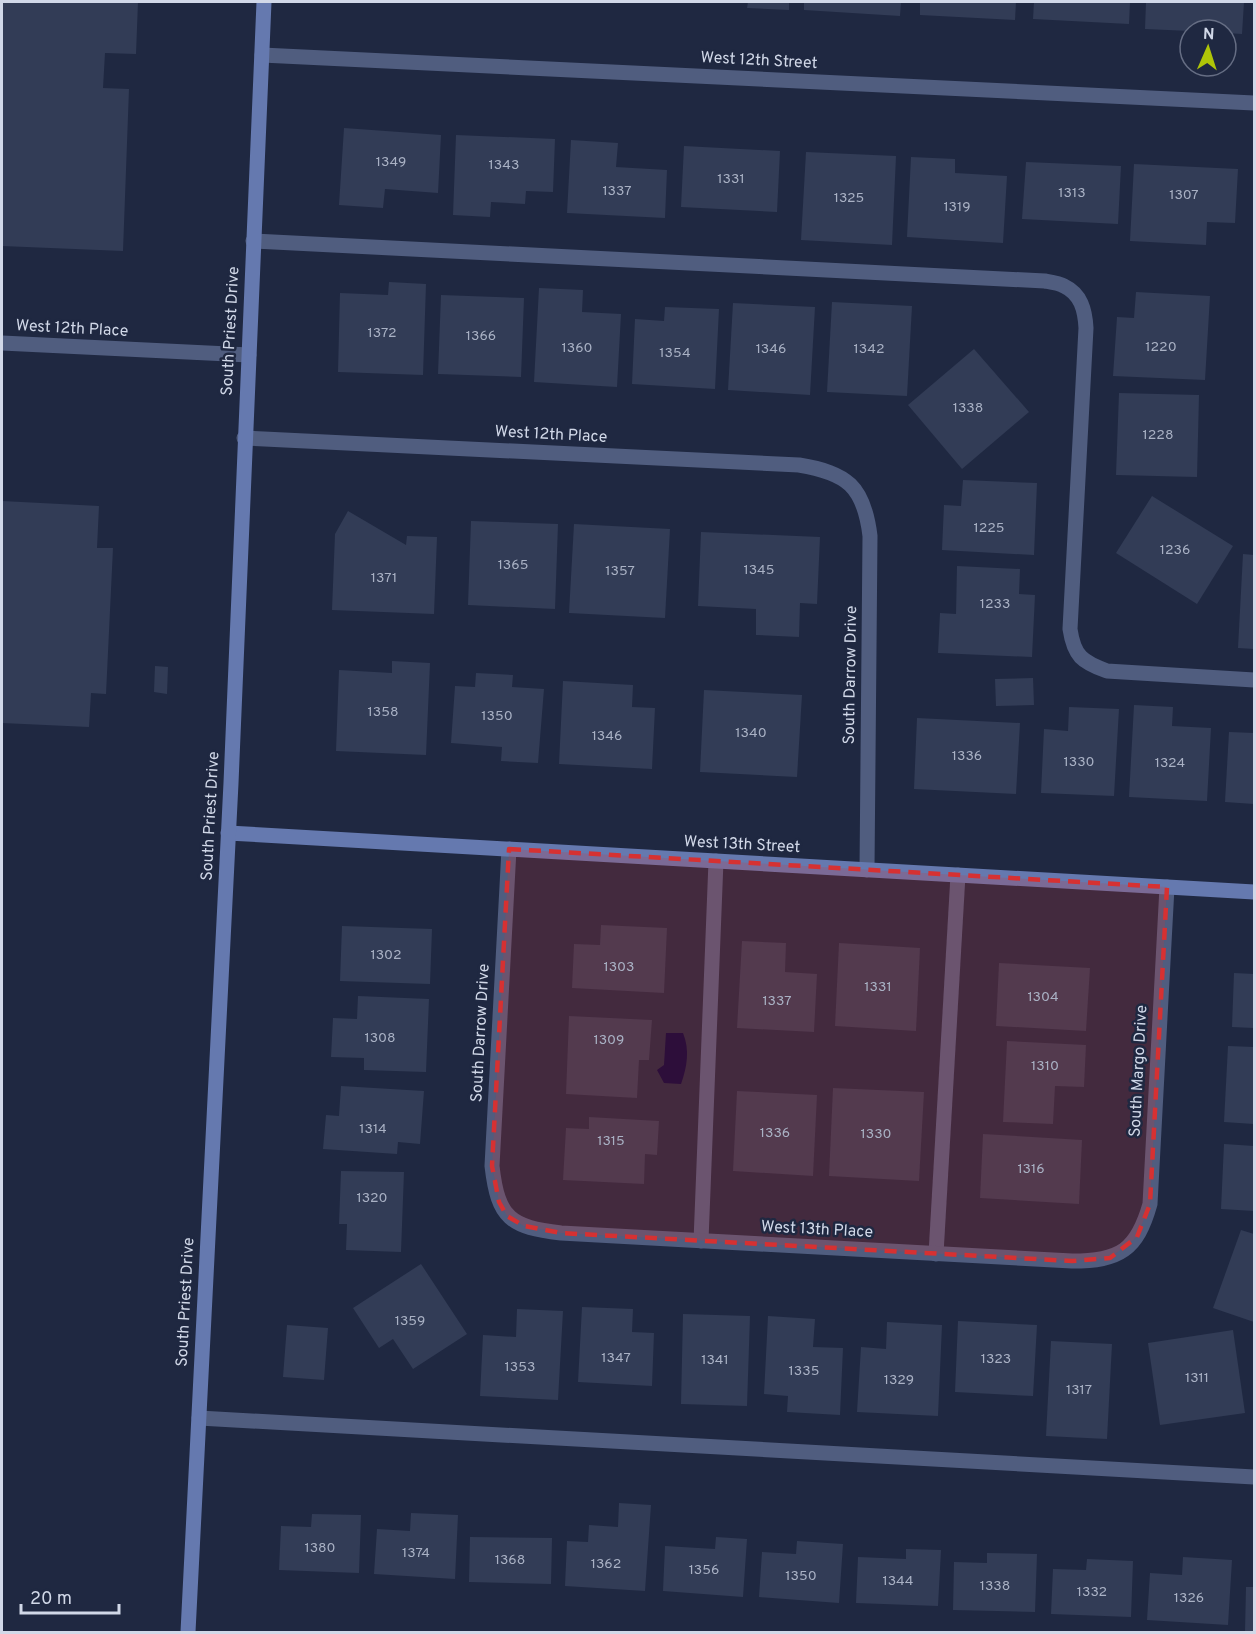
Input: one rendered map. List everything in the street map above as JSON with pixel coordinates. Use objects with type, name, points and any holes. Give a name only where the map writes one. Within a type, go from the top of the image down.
[{"type":"main road","name":"South Priest Drive","points":[[188,1632],[228,833],[264,2]]},
{"type":"main road","name":"West 13th Street","points":[[228,833],[1254,892]]},
{"type":"street","name":"West 12th Street","points":[[262,55],[1254,103]]},
{"type":"street","points":[[253,241],[1045,281],[1064,285],[1077,296],[1085,311],[1086,327],[1070,629],[1072,644],[1091,666],[1107,671],[1254,680]]},
{"type":"street","name":"West 12th Place","points":[[2,344],[249,355]]},
{"type":"street","name":"West 12th Place","points":[[244,438],[799,465],[835,473],[851,485]]},
{"type":"street","name":"South Darrow Drive","points":[[851,485],[861,498],[868,515],[870,536],[867,870]]},
{"type":"street","name":"South Darrow Drive","points":[[507,1216],[499,1202],[492,1166],[509,849]]},
{"type":"street","points":[[701,1241],[716,861]]},
{"type":"street","points":[[936,1254],[958,875]]},
{"type":"street","name":"South Margo Drive","points":[[1125,1250],[1137,1237],[1150,1204],[1167,887]]},
{"type":"street","name":"West 13th Place","points":[[507,1216],[524,1226],[561,1233],[936,1254],[1091,1261],[1110,1258],[1125,1250]]},
{"type":"street","points":[[199,1418],[1254,1477]]},
{"type":"highlighted area","points":[[509,849],[1167,887],[1150,1204],[1137,1237],[1110,1258],[1072,1261],[561,1233],[524,1226],[507,1216],[499,1202],[492,1166]]},
{"type":"shaded area","points":[[666,1033],[683,1033],[685,1039],[687,1058],[681,1084],[664,1083],[657,1070],[664,1065]]},
{"type":"building","points":[[2,2],[138,2],[136,54],[105,53],[103,88],[129,89],[123,251],[2,246]]},
{"type":"building","points":[[748,2],[789,2],[789,10],[747,8]]},
{"type":"building","points":[[804,2],[901,2],[900,16],[804,10]]},
{"type":"building","points":[[920,2],[1016,2],[1015,20],[920,15]]},
{"type":"building","points":[[1034,2],[1130,2],[1129,24],[1033,19]]},
{"type":"building","points":[[1146,2],[1244,2],[1242,34],[1238,34],[1238,18],[1178,18],[1178,30],[1145,29]]},
{"type":"building","points":[[344,128],[441,135],[438,193],[385,189],[383,208],[339,205]]},
{"type":"building","points":[[456,135],[555,139],[553,192],[526,191],[525,204],[491,202],[490,217],[453,215]]},
{"type":"building","points":[[571,140],[618,143],[616,167],[667,170],[665,218],[567,213]]},
{"type":"building","points":[[684,146],[780,151],[777,212],[681,207]]},
{"type":"building","points":[[806,152],[896,156],[892,245],[801,240]]},
{"type":"building","points":[[911,157],[955,159],[955,173],[1007,176],[1003,243],[907,237]]},
{"type":"building","points":[[1026,162],[1121,166],[1118,224],[1022,219]]},
{"type":"building","points":[[1134,164],[1238,169],[1235,223],[1207,222],[1206,245],[1130,241]]},
{"type":"building","points":[[389,282],[426,284],[423,375],[338,372],[340,293],[388,295]]},
{"type":"building","points":[[539,288],[583,290],[582,312],[621,314],[617,387],[534,382]]},
{"type":"building","points":[[1136,292],[1210,296],[1205,380],[1113,376],[1117,317],[1134,318]]},
{"type":"building","points":[[441,295],[524,298],[521,377],[438,374]]},
{"type":"building","points":[[832,302],[912,306],[907,396],[827,392]]},
{"type":"building","points":[[733,303],[815,307],[810,395],[728,390]]},
{"type":"building","points":[[665,307],[719,309],[715,389],[632,384],[635,319],[664,321]]},
{"type":"building","points":[[974,349],[1029,412],[962,469],[908,405]]},
{"type":"building","points":[[1119,393],[1199,395],[1197,477],[1116,475]]},
{"type":"building","points":[[963,480],[1037,483],[1034,555],[942,550],[944,505],[961,506]]},
{"type":"building","points":[[1152,496],[1233,546],[1197,604],[1116,553]]},
{"type":"building","points":[[2,501],[99,506],[97,548],[113,548],[106,694],[91,693],[89,727],[2,723]]},
{"type":"building","points":[[348,511],[406,545],[407,536],[437,537],[434,614],[332,610],[335,534]]},
{"type":"building","points":[[471,521],[558,524],[555,609],[468,605]]},
{"type":"building","points":[[574,524],[670,529],[665,618],[569,613]]},
{"type":"building","points":[[701,532],[820,537],[817,604],[800,603],[799,637],[756,635],[756,609],[698,606]]},
{"type":"building","points":[[1243,554],[1254,555],[1254,649],[1238,648]]},
{"type":"building","points":[[957,566],[1020,569],[1019,594],[1035,595],[1032,657],[938,653],[940,613],[956,614]]},
{"type":"building","points":[[392,661],[430,663],[426,755],[336,751],[339,670],[392,673]]},
{"type":"building","points":[[155,666],[168,667],[167,694],[154,692]]},
{"type":"building","points":[[476,673],[513,675],[512,687],[544,689],[538,763],[501,761],[502,747],[451,743],[455,686],[475,687]]},
{"type":"building","points":[[1033,678],[1034,705],[996,706],[995,679]]},
{"type":"building","points":[[563,681],[633,685],[632,707],[655,708],[652,769],[559,764]]},
{"type":"building","points":[[704,690],[802,695],[797,777],[700,772]]},
{"type":"building","points":[[1134,705],[1173,707],[1172,726],[1211,728],[1207,801],[1129,797]]},
{"type":"building","points":[[1069,707],[1119,709],[1114,796],[1041,793],[1044,729],[1068,731]]},
{"type":"building","points":[[917,718],[1020,723],[1016,794],[914,789]]},
{"type":"building","points":[[1229,732],[1254,733],[1254,804],[1225,802]]},
{"type":"building","points":[[601,925],[667,928],[664,993],[572,988],[574,944],[600,945]]},
{"type":"building","points":[[342,926],[432,929],[430,984],[340,981]]},
{"type":"building","points":[[742,941],[786,943],[785,972],[817,974],[814,1032],[737,1028]]},
{"type":"building","points":[[839,943],[920,948],[916,1031],[835,1026]]},
{"type":"building","points":[[999,963],[1090,968],[1086,1031],[996,1026]]},
{"type":"building","points":[[1234,973],[1254,974],[1254,1028],[1232,1027]]},
{"type":"building","points":[[358,996],[429,999],[426,1072],[364,1070],[364,1058],[331,1057],[333,1018],[357,1019]]},
{"type":"building","points":[[569,1016],[652,1020],[649,1060],[639,1060],[637,1098],[566,1094]]},
{"type":"building","points":[[1007,1041],[1086,1045],[1084,1087],[1055,1086],[1053,1124],[1003,1122]]},
{"type":"building","points":[[1228,1046],[1254,1047],[1254,1124],[1224,1122]]},
{"type":"building","points":[[341,1086],[424,1091],[420,1144],[398,1142],[397,1154],[323,1149],[326,1115],[339,1116]]},
{"type":"building","points":[[833,1088],[924,1092],[919,1181],[829,1176]]},
{"type":"building","points":[[737,1091],[817,1095],[813,1176],[733,1171]]},
{"type":"building","points":[[589,1117],[659,1121],[657,1155],[645,1154],[644,1184],[563,1180],[566,1128],[589,1129]]},
{"type":"building","points":[[983,1134],[1082,1140],[1079,1204],[980,1198]]},
{"type":"building","points":[[1224,1144],[1254,1146],[1254,1211],[1221,1209]]},
{"type":"building","points":[[341,1171],[404,1172],[401,1252],[346,1250],[347,1224],[339,1224]]},
{"type":"building","points":[[1241,1230],[1254,1234],[1254,1322],[1213,1308]]},
{"type":"building","points":[[421,1264],[467,1334],[413,1369],[393,1339],[379,1348],[353,1308]]},
{"type":"building","points":[[582,1307],[633,1309],[632,1332],[654,1333],[652,1386],[578,1382]]},
{"type":"building","points":[[517,1309],[563,1311],[558,1400],[480,1396],[483,1335],[516,1337]]},
{"type":"building","points":[[683,1314],[750,1316],[747,1406],[681,1404]]},
{"type":"building","points":[[768,1316],[815,1319],[813,1347],[843,1348],[840,1415],[787,1412],[788,1396],[764,1394]]},
{"type":"building","points":[[958,1321],[1037,1325],[1033,1396],[955,1392]]},
{"type":"building","points":[[887,1322],[942,1325],[938,1416],[857,1412],[861,1347],[886,1349]]},
{"type":"building","points":[[287,1325],[328,1328],[324,1380],[283,1377]]},
{"type":"building","points":[[1233,1330],[1245,1413],[1160,1425],[1148,1343]]},
{"type":"building","points":[[1051,1341],[1112,1344],[1107,1439],[1046,1436]]},
{"type":"building","points":[[619,1503],[651,1505],[645,1591],[565,1586],[567,1541],[588,1542],[589,1525],[618,1527]]},
{"type":"building","points":[[411,1513],[458,1515],[455,1579],[374,1574],[377,1529],[410,1531]]},
{"type":"building","points":[[312,1514],[361,1515],[359,1573],[279,1570],[281,1526],[311,1527]]},
{"type":"building","points":[[470,1537],[552,1538],[551,1584],[469,1582]]},
{"type":"building","points":[[716,1537],[747,1539],[743,1597],[663,1591],[665,1546],[715,1549]]},
{"type":"building","points":[[797,1541],[843,1544],[839,1603],[759,1597],[762,1552],[796,1554]]},
{"type":"building","points":[[906,1549],[941,1550],[938,1606],[856,1603],[858,1557],[906,1559]]},
{"type":"building","points":[[987,1553],[1037,1554],[1035,1612],[953,1610],[954,1562],[987,1563]]},
{"type":"building","points":[[1183,1557],[1232,1560],[1228,1625],[1147,1620],[1150,1573],[1182,1575]]},
{"type":"building","points":[[1087,1559],[1133,1561],[1131,1617],[1051,1614],[1053,1569],[1086,1570]]},
{"type":"building","points":[[1246,1587],[1254,1587],[1254,1632],[1245,1632]]}]
